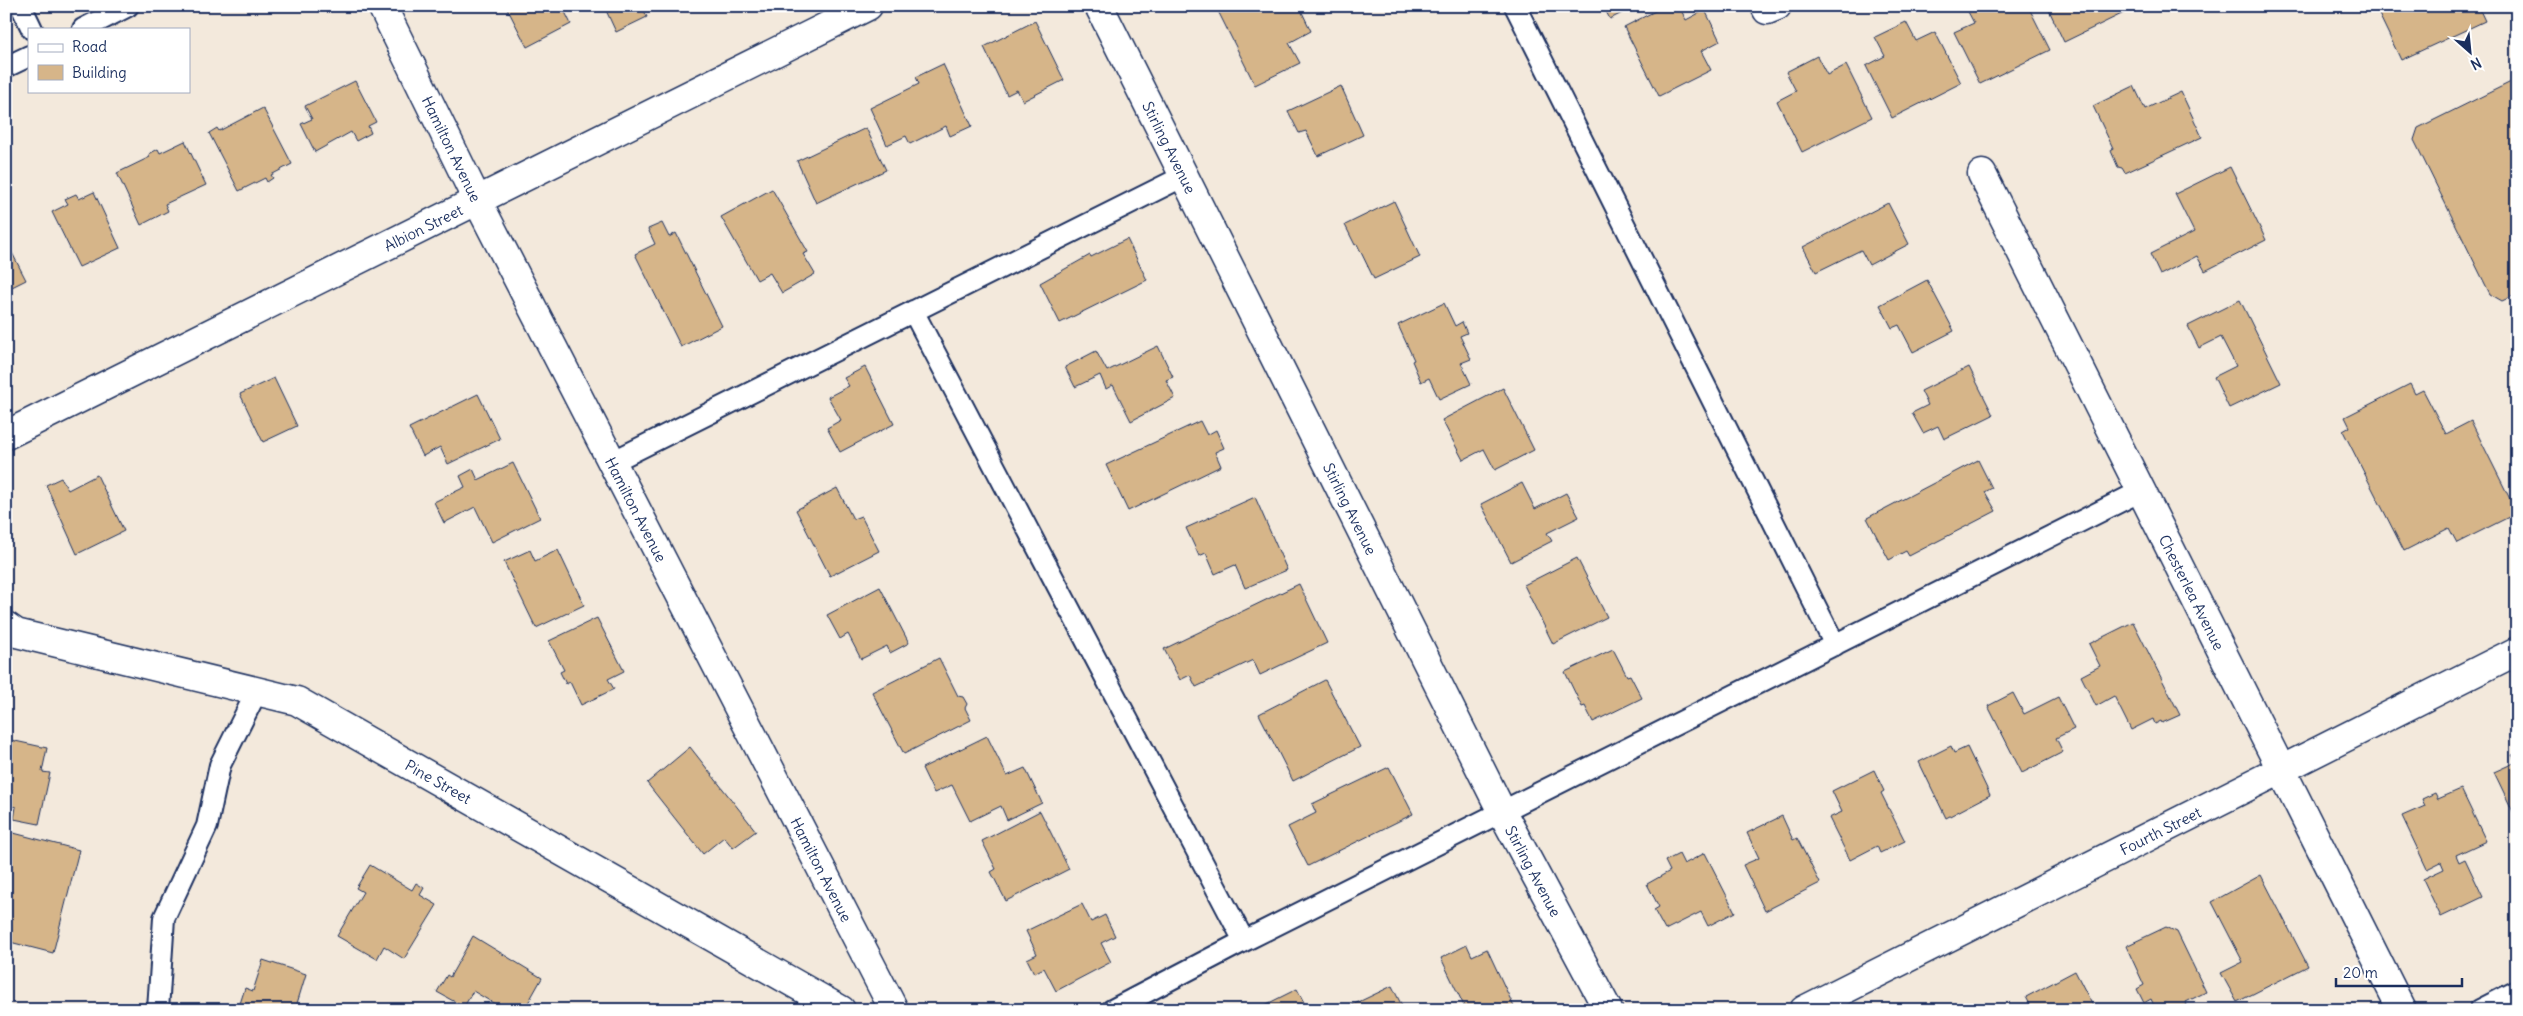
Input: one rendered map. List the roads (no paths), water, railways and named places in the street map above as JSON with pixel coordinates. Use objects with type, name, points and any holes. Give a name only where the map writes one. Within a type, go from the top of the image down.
[{"type":"street","name":"Hamilton Avenue","points":[[382,6],[477,200],[894,1010]]},
{"type":"street","name":"Albion Street","points":[[6,435],[868,6]]},
{"type":"street","name":"Stirling Avenue","points":[[1100,6],[1502,812],[1608,1010]]},
{"type":"street","points":[[1765,6],[1767,10],[1777,6]]},
{"type":"street","name":"Chesterlea Avenue","points":[[1982,174],[2402,1010]]},
{"type":"street","name":"Pine Street","points":[[6,626],[16,633],[297,701],[841,1010]]},
{"type":"street","name":"Fourth Street","points":[[1804,1010],[2517,651]]},
{"type":"lane","points":[[21,6],[32,28]]},
{"type":"lane","points":[[85,28],[128,6]]},
{"type":"lane","points":[[1515,6],[1835,644]]},
{"type":"lane","points":[[6,67],[28,56]]},
{"type":"lane","points":[[612,462],[1184,176]]},
{"type":"lane","points":[[913,311],[1244,941]]},
{"type":"lane","points":[[1112,1010],[1244,941],[2141,491]]},
{"type":"lane","points":[[158,1010],[164,918],[207,826],[220,765],[257,691]]},
{"type":"lane","points":[[2480,1010],[2517,991]]}]
